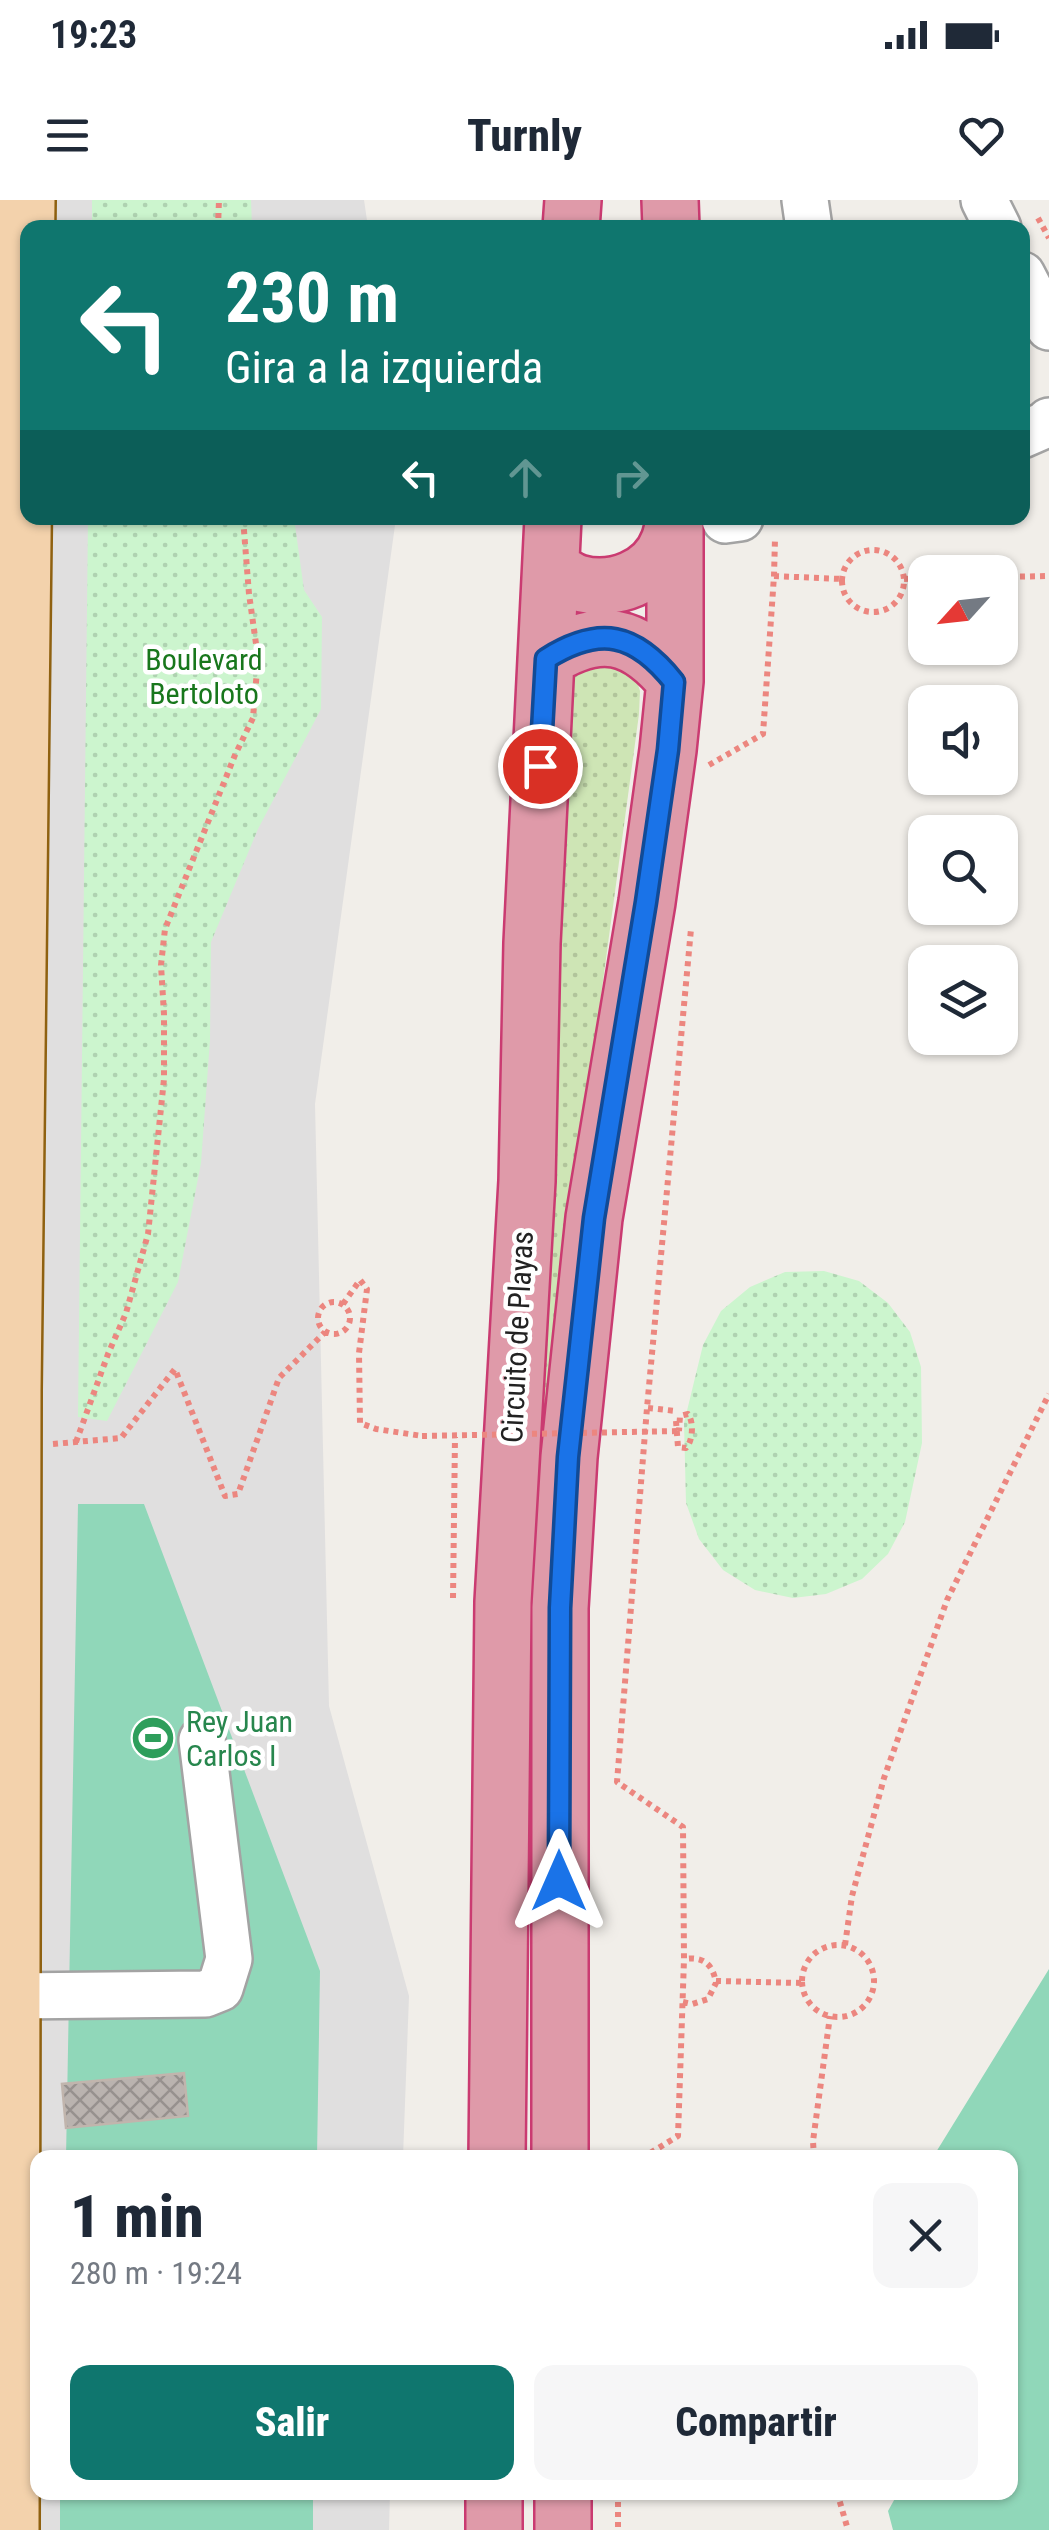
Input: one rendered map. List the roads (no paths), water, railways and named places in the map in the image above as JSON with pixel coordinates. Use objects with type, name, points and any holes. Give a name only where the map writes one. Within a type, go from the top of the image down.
[{"type":"highway","points":[[552,542],[574,582],[602,587],[629,582],[652,566],[668,544],[711,525]]},
{"type":"highway","name":"Circuito de Playas","points":[[560,2150],[560,1628],[568,1457],[594,1218],[646,902],[674,682],[717,525]]},
{"type":"highway","name":"Circuito de Playas","points":[[496,2150],[503,1602],[526,1181],[532,944],[552,542]]},
{"type":"highway","points":[[546,659],[571,643],[600,638],[630,642],[656,658],[674,682]]},
{"type":"highway","points":[[494,2500],[494,2530]]},
{"type":"highway","points":[[563,2500],[563,2530]]},
{"type":"main road","points":[[11,2530],[6,2474],[12,1996],[6,1934],[6,1390],[13,400],[20,300]]},
{"type":"lane","points":[[1030,290],[1049,327]]},
{"type":"lane","points":[[12,1996],[205,1994],[220,1988],[229,1959],[202,1740]]},
{"type":"place","name":"Rey Juan Carlos I","points":[[153,1738]]},
{"type":"park label","name":"Boulevard Bertoloto","points":[[204,676]]}]
